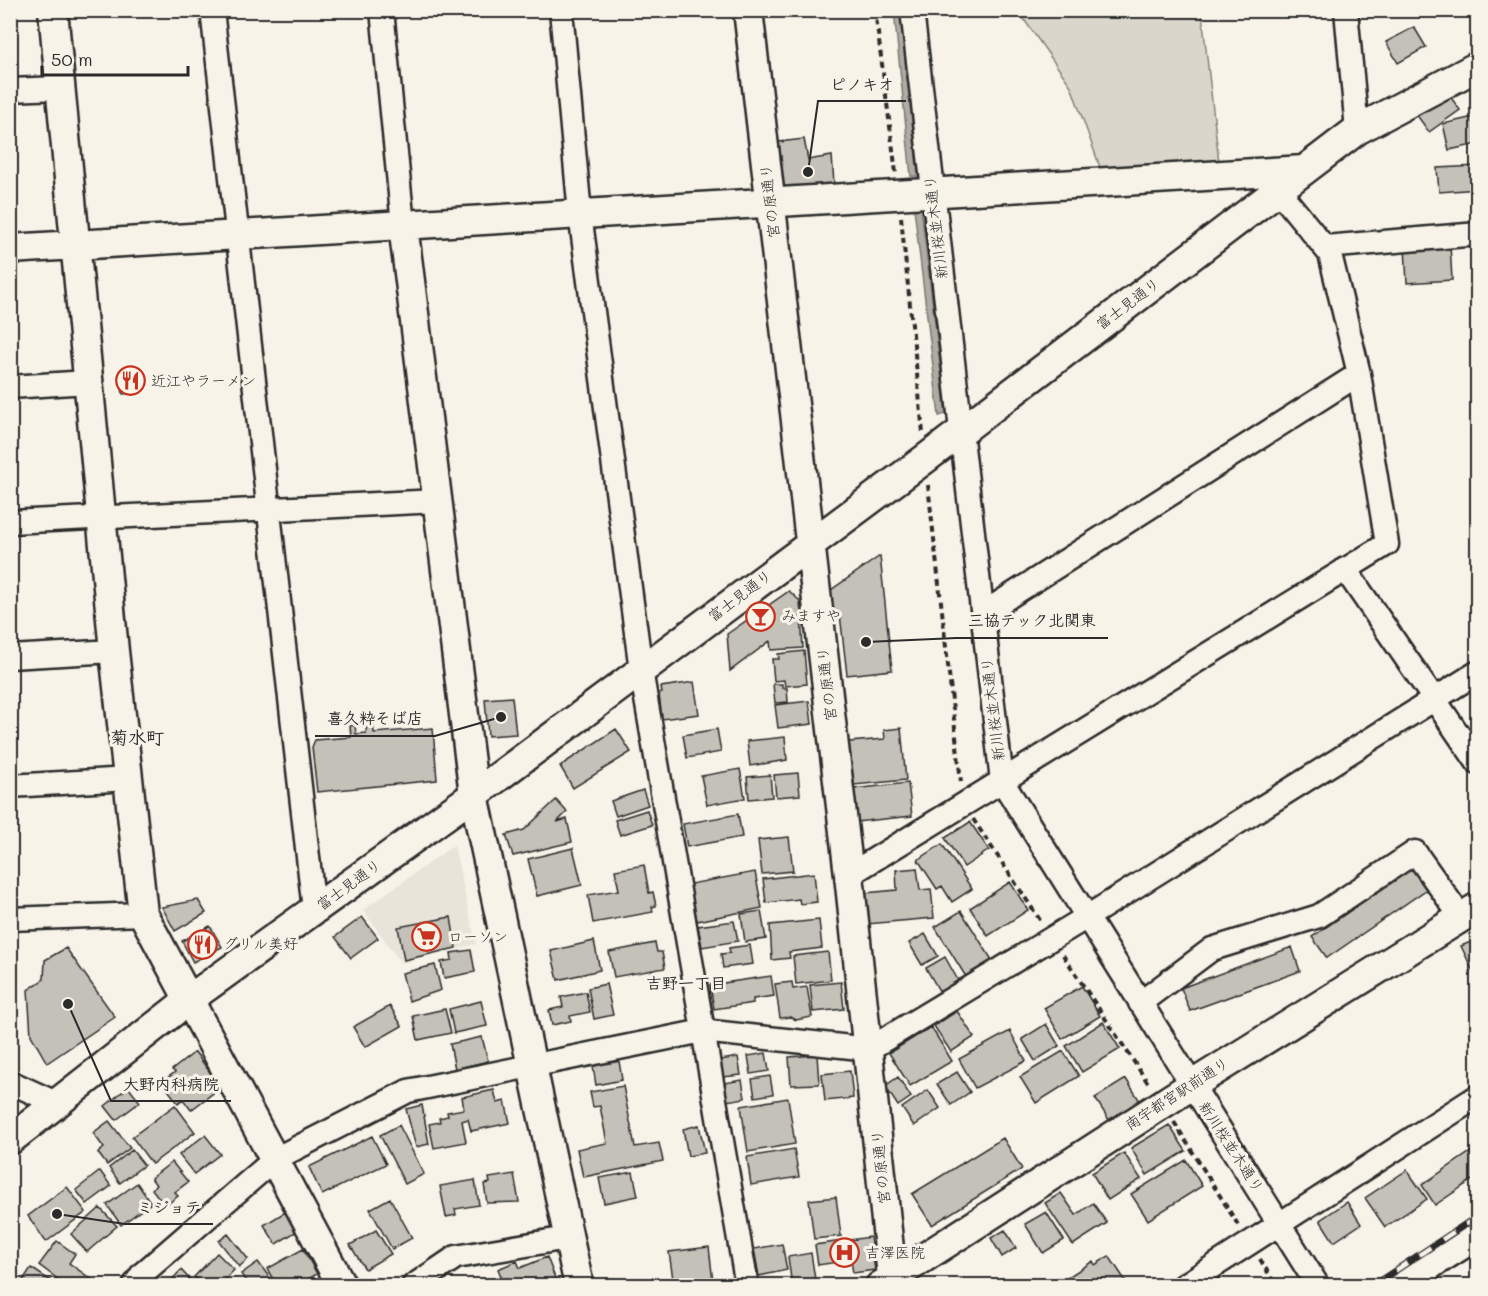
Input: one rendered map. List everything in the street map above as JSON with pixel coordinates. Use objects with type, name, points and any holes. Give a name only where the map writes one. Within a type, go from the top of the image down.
[{"type":"street","points":[[52,10],[73,245],[143,914],[191,998],[342,1286]]},
{"type":"street","points":[[212,10],[314,910]]},
{"type":"street","points":[[382,10],[403,225],[474,795],[579,1286]]},
{"type":"street","points":[[561,10],[580,214],[641,670],[747,1286]]},
{"type":"street","name":"宮の原通り","points":[[748,10],[869,1049],[888,1283]]},
{"type":"street","name":"新川桜並木通り","points":[[912,10],[1002,781],[1280,1222],[1317,1285]]},
{"type":"street","points":[[1346,10],[1356,130]]},
{"type":"street","name":"富士見通り","points":[[10,1140],[191,998],[474,795],[811,544],[1356,130],[1478,66]]},
{"type":"street","points":[[10,90],[59,88]]},
{"type":"street","points":[[10,249],[1305,170]]},
{"type":"street","points":[[849,875],[1387,544],[1359,374],[1330,254],[1278,190]]},
{"type":"street","points":[[1325,248],[1478,234]]},
{"type":"street","points":[[982,614],[1359,374]]},
{"type":"street","points":[[10,387],[88,382]]},
{"type":"street","points":[[10,522],[438,501]]},
{"type":"street","points":[[1345,569],[1478,763]]},
{"type":"street","points":[[10,657],[114,651]]},
{"type":"street","points":[[134,1286],[142,1274],[275,1159],[408,1091],[531,1064],[703,1031],[869,1049],[1087,917],[1478,672]]},
{"type":"street","points":[[10,786],[129,779]]},
{"type":"street","points":[[1140,1003],[1212,949],[1319,916],[1415,852],[1469,912]]},
{"type":"street","name":"南宇都宮駅前通り","points":[[888,1283],[1192,1084],[1469,912]]},
{"type":"street","points":[[10,919],[143,914]]},
{"type":"street","points":[[10,1082],[58,1104]]},
{"type":"street","points":[[1183,1286],[1478,1096]]},
{"type":"street","points":[[413,1286],[456,1257],[567,1238]]},
{"type":"street","points":[[1448,1286],[1478,1267]]},
{"type":"shaded area","points":[[894,11],[900,11],[918,176],[911,176]]},
{"type":"shaded area","points":[[1018,11],[1226,11],[1202,14],[1219,162],[1101,170],[1071,86]]},
{"type":"shaded area","points":[[914,208],[921,208],[946,414],[939,416]]},
{"type":"shaded area","points":[[454,845],[476,944],[401,963],[363,910]]},
{"type":"building","points":[[1414,27],[1426,47],[1398,63],[1386,42]]},
{"type":"building","points":[[1447,92],[1460,110],[1429,132],[1416,114]]},
{"type":"building","points":[[1478,116],[1478,144],[1449,150],[1443,124]]},
{"type":"building","points":[[804,139],[808,160],[832,156],[834,184],[784,189],[779,142]]},
{"type":"building","points":[[1478,166],[1478,189],[1439,192],[1437,168]]},
{"type":"building","points":[[1450,244],[1452,280],[1407,283],[1405,247]]},
{"type":"building","name":"近江やラーメン","points":[[138,369],[141,392],[123,394],[120,371]]},
{"type":"building","points":[[880,556],[892,670],[847,675],[840,614],[832,614],[831,590]]},
{"type":"building","points":[[789,591],[800,601],[803,648],[771,650],[770,641],[730,671],[727,634]]},
{"type":"building","points":[[804,651],[807,684],[785,686],[784,680],[774,681],[772,659],[779,659],[778,654]]},
{"type":"building","points":[[694,682],[699,714],[662,719],[659,694],[662,693],[661,687]]},
{"type":"building","points":[[773,684],[782,684],[782,688],[787,688],[788,702],[775,703]]},
{"type":"building","points":[[512,697],[516,734],[488,736],[485,699]]},
{"type":"building","points":[[809,701],[812,724],[778,728],[775,705]]},
{"type":"building","points":[[367,720],[373,721],[374,733],[433,728],[437,780],[317,792],[312,747],[315,740],[351,737],[350,726],[355,725],[356,734],[366,733]]},
{"type":"building","points":[[901,728],[906,780],[854,785],[849,742],[885,739],[884,730]]},
{"type":"building","points":[[616,729],[631,752],[573,788],[560,766]]},
{"type":"building","points":[[717,729],[721,752],[687,758],[683,735]]},
{"type":"building","points":[[785,737],[787,760],[750,766],[747,741]]},
{"type":"building","points":[[740,769],[745,798],[707,805],[701,776]]},
{"type":"building","points":[[798,773],[800,795],[776,797],[774,775]]},
{"type":"building","points":[[770,775],[772,797],[749,799],[747,777]]},
{"type":"building","points":[[908,783],[912,816],[856,822],[853,789]]},
{"type":"building","points":[[643,790],[648,805],[616,816],[611,801]]},
{"type":"building","points":[[556,800],[567,812],[557,822],[567,819],[572,842],[513,856],[506,835],[524,830]]},
{"type":"building","points":[[647,810],[652,825],[620,835],[615,820]]},
{"type":"building","points":[[738,814],[742,837],[687,847],[683,824]]},
{"type":"building","points":[[970,822],[989,850],[964,867],[945,838]]},
{"type":"building","points":[[789,837],[793,871],[762,874],[758,840]]},
{"type":"building","points":[[942,844],[972,889],[952,902],[942,886],[937,889],[918,860]]},
{"type":"building","points":[[573,848],[582,885],[537,896],[528,859]]},
{"type":"building","points":[[644,865],[649,893],[653,892],[656,906],[652,907],[653,912],[593,923],[588,895],[619,890],[615,870]]},
{"type":"building","points":[[1415,866],[1430,887],[1327,958],[1312,937]]},
{"type":"building","points":[[917,868],[920,890],[931,889],[934,918],[867,924],[865,893],[897,890],[896,870]]},
{"type":"building","points":[[755,872],[762,908],[697,921],[690,884]]},
{"type":"building","points":[[814,873],[817,902],[800,904],[799,899],[766,903],[763,879]]},
{"type":"building","points":[[1010,882],[1028,910],[988,936],[970,908]]},
{"type":"building","points":[[198,900],[206,913],[175,931],[162,907]]},
{"type":"building","points":[[761,911],[766,939],[745,942],[741,914]]},
{"type":"building","points":[[961,911],[994,963],[968,980],[935,927]]},
{"type":"building","points":[[362,917],[378,938],[351,958],[335,937]]},
{"type":"building","name":"ローソン","points":[[451,917],[456,948],[404,960],[398,927]]},
{"type":"building","points":[[819,920],[822,948],[789,952],[790,958],[772,960],[770,925]]},
{"type":"building","points":[[734,921],[738,941],[702,947],[698,926]]},
{"type":"building","name":"グリル美好","points":[[210,926],[222,947],[193,962],[182,941]]},
{"type":"building","points":[[925,934],[938,956],[922,965],[909,943]]},
{"type":"building","points":[[1478,939],[1478,969],[1473,971],[1461,946]]},
{"type":"building","points":[[594,941],[600,970],[558,980],[551,951]]},
{"type":"building","points":[[655,943],[657,952],[662,952],[665,968],[614,977],[609,952]]},
{"type":"building","points":[[750,945],[753,964],[723,968],[721,954],[730,953],[729,948]]},
{"type":"building","points":[[1292,947],[1300,971],[1190,1011],[1181,988]]},
{"type":"building","points":[[66,948],[115,1017],[47,1063],[31,1035],[28,990],[44,979],[45,960]]},
{"type":"building","points":[[471,950],[475,972],[444,978],[441,962],[452,960],[451,953]]},
{"type":"building","points":[[828,952],[831,980],[796,984],[793,956]]},
{"type":"building","points":[[945,957],[960,984],[941,994],[926,968]]},
{"type":"building","points":[[435,965],[441,990],[409,1001],[402,973]]},
{"type":"building","points":[[771,976],[774,996],[753,999],[753,1003],[714,1009],[710,985]]},
{"type":"building","points":[[792,982],[793,989],[807,987],[812,1017],[796,1020],[791,1017],[780,1018],[775,984]]},
{"type":"building","points":[[841,982],[844,1009],[813,1012],[810,985]]},
{"type":"building","points":[[606,984],[613,1015],[594,1019],[588,988]]},
{"type":"building","points":[[1082,986],[1100,1016],[1062,1039],[1044,1008]]},
{"type":"building","points":[[586,992],[590,1012],[570,1016],[571,1021],[552,1025],[549,1010],[563,1007],[561,997]]},
{"type":"building","points":[[481,1001],[487,1026],[454,1033],[449,1009]]},
{"type":"building","points":[[390,1006],[402,1026],[365,1047],[353,1027]]},
{"type":"building","points":[[445,1009],[451,1033],[418,1040],[413,1016]]},
{"type":"building","points":[[957,1011],[974,1037],[951,1052],[934,1026]]},
{"type":"building","points":[[1103,1022],[1120,1049],[1082,1072],[1066,1046]]},
{"type":"building","points":[[1046,1024],[1059,1046],[1035,1061],[1022,1039]]},
{"type":"building","points":[[931,1027],[952,1061],[910,1086],[889,1053]]},
{"type":"building","points":[[1010,1031],[1026,1061],[975,1088],[959,1059]]},
{"type":"building","points":[[482,1037],[488,1061],[455,1069],[450,1044]]},
{"type":"building","points":[[1063,1051],[1079,1076],[1036,1103],[1020,1077]]},
{"type":"building","points":[[195,1052],[221,1087],[191,1110],[183,1099],[178,1103],[162,1082],[175,1072],[172,1070]]},
{"type":"building","points":[[766,1053],[769,1071],[751,1074],[748,1056]]},
{"type":"building","points":[[817,1055],[819,1084],[791,1085],[789,1057]]},
{"type":"building","points":[[738,1057],[741,1075],[723,1077],[720,1060]]},
{"type":"building","points":[[619,1061],[622,1080],[596,1085],[593,1066]]},
{"type":"building","points":[[850,1071],[853,1098],[825,1101],[822,1074]]},
{"type":"building","points":[[957,1072],[970,1092],[951,1105],[937,1084]]},
{"type":"building","points":[[770,1076],[773,1094],[755,1097],[752,1079]]},
{"type":"building","points":[[898,1077],[911,1097],[898,1106],[885,1086]]},
{"type":"building","points":[[1126,1079],[1140,1101],[1109,1120],[1095,1098]]},
{"type":"building","points":[[742,1080],[745,1098],[727,1101],[724,1083]]},
{"type":"building","points":[[623,1086],[635,1147],[659,1143],[663,1161],[583,1177],[577,1149],[607,1143],[600,1106],[593,1107],[590,1092]]},
{"type":"building","points":[[128,1087],[140,1102],[116,1120],[105,1106]]},
{"type":"building","points":[[494,1090],[497,1103],[505,1101],[510,1123],[471,1131],[468,1119],[462,1121],[466,1142],[434,1148],[429,1124],[440,1122],[439,1118],[448,1116],[447,1112],[464,1109],[462,1097]]},
{"type":"building","points":[[928,1090],[940,1108],[914,1126],[902,1108]]},
{"type":"building","points":[[788,1098],[795,1144],[748,1152],[741,1106]]},
{"type":"building","points":[[175,1105],[195,1132],[152,1164],[132,1137]]},
{"type":"building","points":[[422,1105],[429,1144],[416,1147],[406,1109]]},
{"type":"building","points":[[109,1121],[130,1148],[107,1165],[98,1153],[104,1148],[93,1133]]},
{"type":"building","points":[[399,1125],[424,1174],[405,1184],[380,1135]]},
{"type":"building","points":[[699,1125],[705,1153],[688,1156],[683,1129]]},
{"type":"building","points":[[1169,1125],[1186,1151],[1147,1175],[1131,1148]]},
{"type":"building","points":[[205,1135],[220,1154],[194,1174],[179,1155]]},
{"type":"building","points":[[372,1136],[386,1164],[322,1195],[309,1167]]},
{"type":"building","points":[[1003,1138],[1022,1169],[932,1225],[912,1194]]},
{"type":"building","points":[[1478,1147],[1478,1176],[1435,1205],[1422,1185]]},
{"type":"building","points":[[794,1149],[799,1177],[751,1185],[747,1157]]},
{"type":"building","points":[[132,1150],[144,1165],[120,1183],[109,1168]]},
{"type":"building","points":[[1124,1153],[1141,1179],[1108,1200],[1092,1173]]},
{"type":"building","points":[[1186,1160],[1202,1186],[1148,1220],[1131,1194]]},
{"type":"building","points":[[172,1162],[188,1182],[175,1192],[178,1196],[165,1206],[152,1189],[156,1185],[151,1178]]},
{"type":"building","points":[[1407,1170],[1427,1199],[1385,1227],[1365,1198]]},
{"type":"building","points":[[100,1171],[111,1186],[87,1204],[76,1190]]},
{"type":"building","points":[[633,1172],[638,1196],[604,1203],[599,1178]]},
{"type":"building","points":[[514,1174],[519,1202],[487,1203],[484,1184],[490,1183],[489,1178]]},
{"type":"building","points":[[475,1180],[479,1205],[455,1209],[456,1215],[446,1217],[440,1186]]},
{"type":"building","points":[[137,1183],[151,1203],[121,1225],[107,1205]]},
{"type":"building","points":[[67,1187],[86,1212],[46,1242],[28,1216]]},
{"type":"building","points":[[1061,1193],[1076,1215],[1093,1203],[1107,1223],[1073,1245],[1045,1203]]},
{"type":"building","points":[[836,1197],[841,1236],[814,1239],[809,1200]]},
{"type":"building","points":[[390,1198],[412,1238],[392,1249],[370,1209]]},
{"type":"building","points":[[1347,1202],[1361,1224],[1334,1242],[1320,1220]]},
{"type":"building","points":[[100,1208],[117,1226],[87,1252],[71,1234]]},
{"type":"building","points":[[285,1212],[297,1231],[276,1244],[264,1225]]},
{"type":"building","points":[[1046,1212],[1064,1240],[1043,1253],[1025,1224]]},
{"type":"building","points":[[376,1230],[391,1254],[365,1269],[350,1245]]},
{"type":"building","points":[[1005,1230],[1016,1248],[1002,1257],[991,1238]]},
{"type":"building","points":[[228,1234],[248,1259],[239,1267],[219,1241]]},
{"type":"building","name":"吉澤医院","points":[[870,1237],[875,1270],[853,1273],[851,1260],[818,1265],[815,1245]]},
{"type":"building","points":[[57,1241],[75,1254],[69,1263],[91,1279],[87,1286],[67,1286],[39,1265]]},
{"type":"building","points":[[782,1244],[787,1270],[759,1276],[754,1249]]},
{"type":"building","points":[[709,1247],[713,1282],[674,1286],[669,1252]]},
{"type":"building","points":[[303,1249],[317,1274],[296,1286],[277,1286],[267,1269]]},
{"type":"building","points":[[217,1253],[234,1270],[219,1286],[203,1286],[194,1277]]},
{"type":"building","points":[[811,1253],[816,1286],[792,1286],[788,1257]]},
{"type":"building","points":[[1109,1256],[1129,1286],[1074,1286],[1068,1277],[1093,1261],[1095,1265]]},
{"type":"building","points":[[547,1257],[558,1286],[505,1286],[498,1269],[517,1261],[520,1268]]},
{"type":"building","points":[[258,1262],[272,1281],[265,1286],[249,1286],[241,1274]]},
{"type":"building","points":[[31,1268],[51,1281],[48,1286],[19,1286]]},
{"type":"building","points":[[181,1270],[196,1286],[166,1286]]},
{"type":"railway","points":[[1372,1286],[1478,1216]]},
{"type":"place","name":"ピノキオ","points":[[808,172]]},
{"type":"place","name":"近江やラーメン","points":[[130,381]]},
{"type":"place","name":"みますや","points":[[760,616]]},
{"type":"place","name":"三協テック北関東","points":[[866,642]]},
{"type":"place","name":"喜久粋そば店","points":[[501,717]]},
{"type":"place","name":"ローソン","points":[[427,937]]},
{"type":"place","name":"グリル美好","points":[[202,944]]},
{"type":"place","name":"大野内科病院","points":[[68,1004]]},
{"type":"place","name":"ミジョテ","points":[[57,1214]]},
{"type":"place","name":"吉澤医院","points":[[844,1253]]},
{"type":"district","name":"菊水町","points":[[137,738]]},
{"type":"district","name":"吉野一丁目","points":[[686,983]]}]
